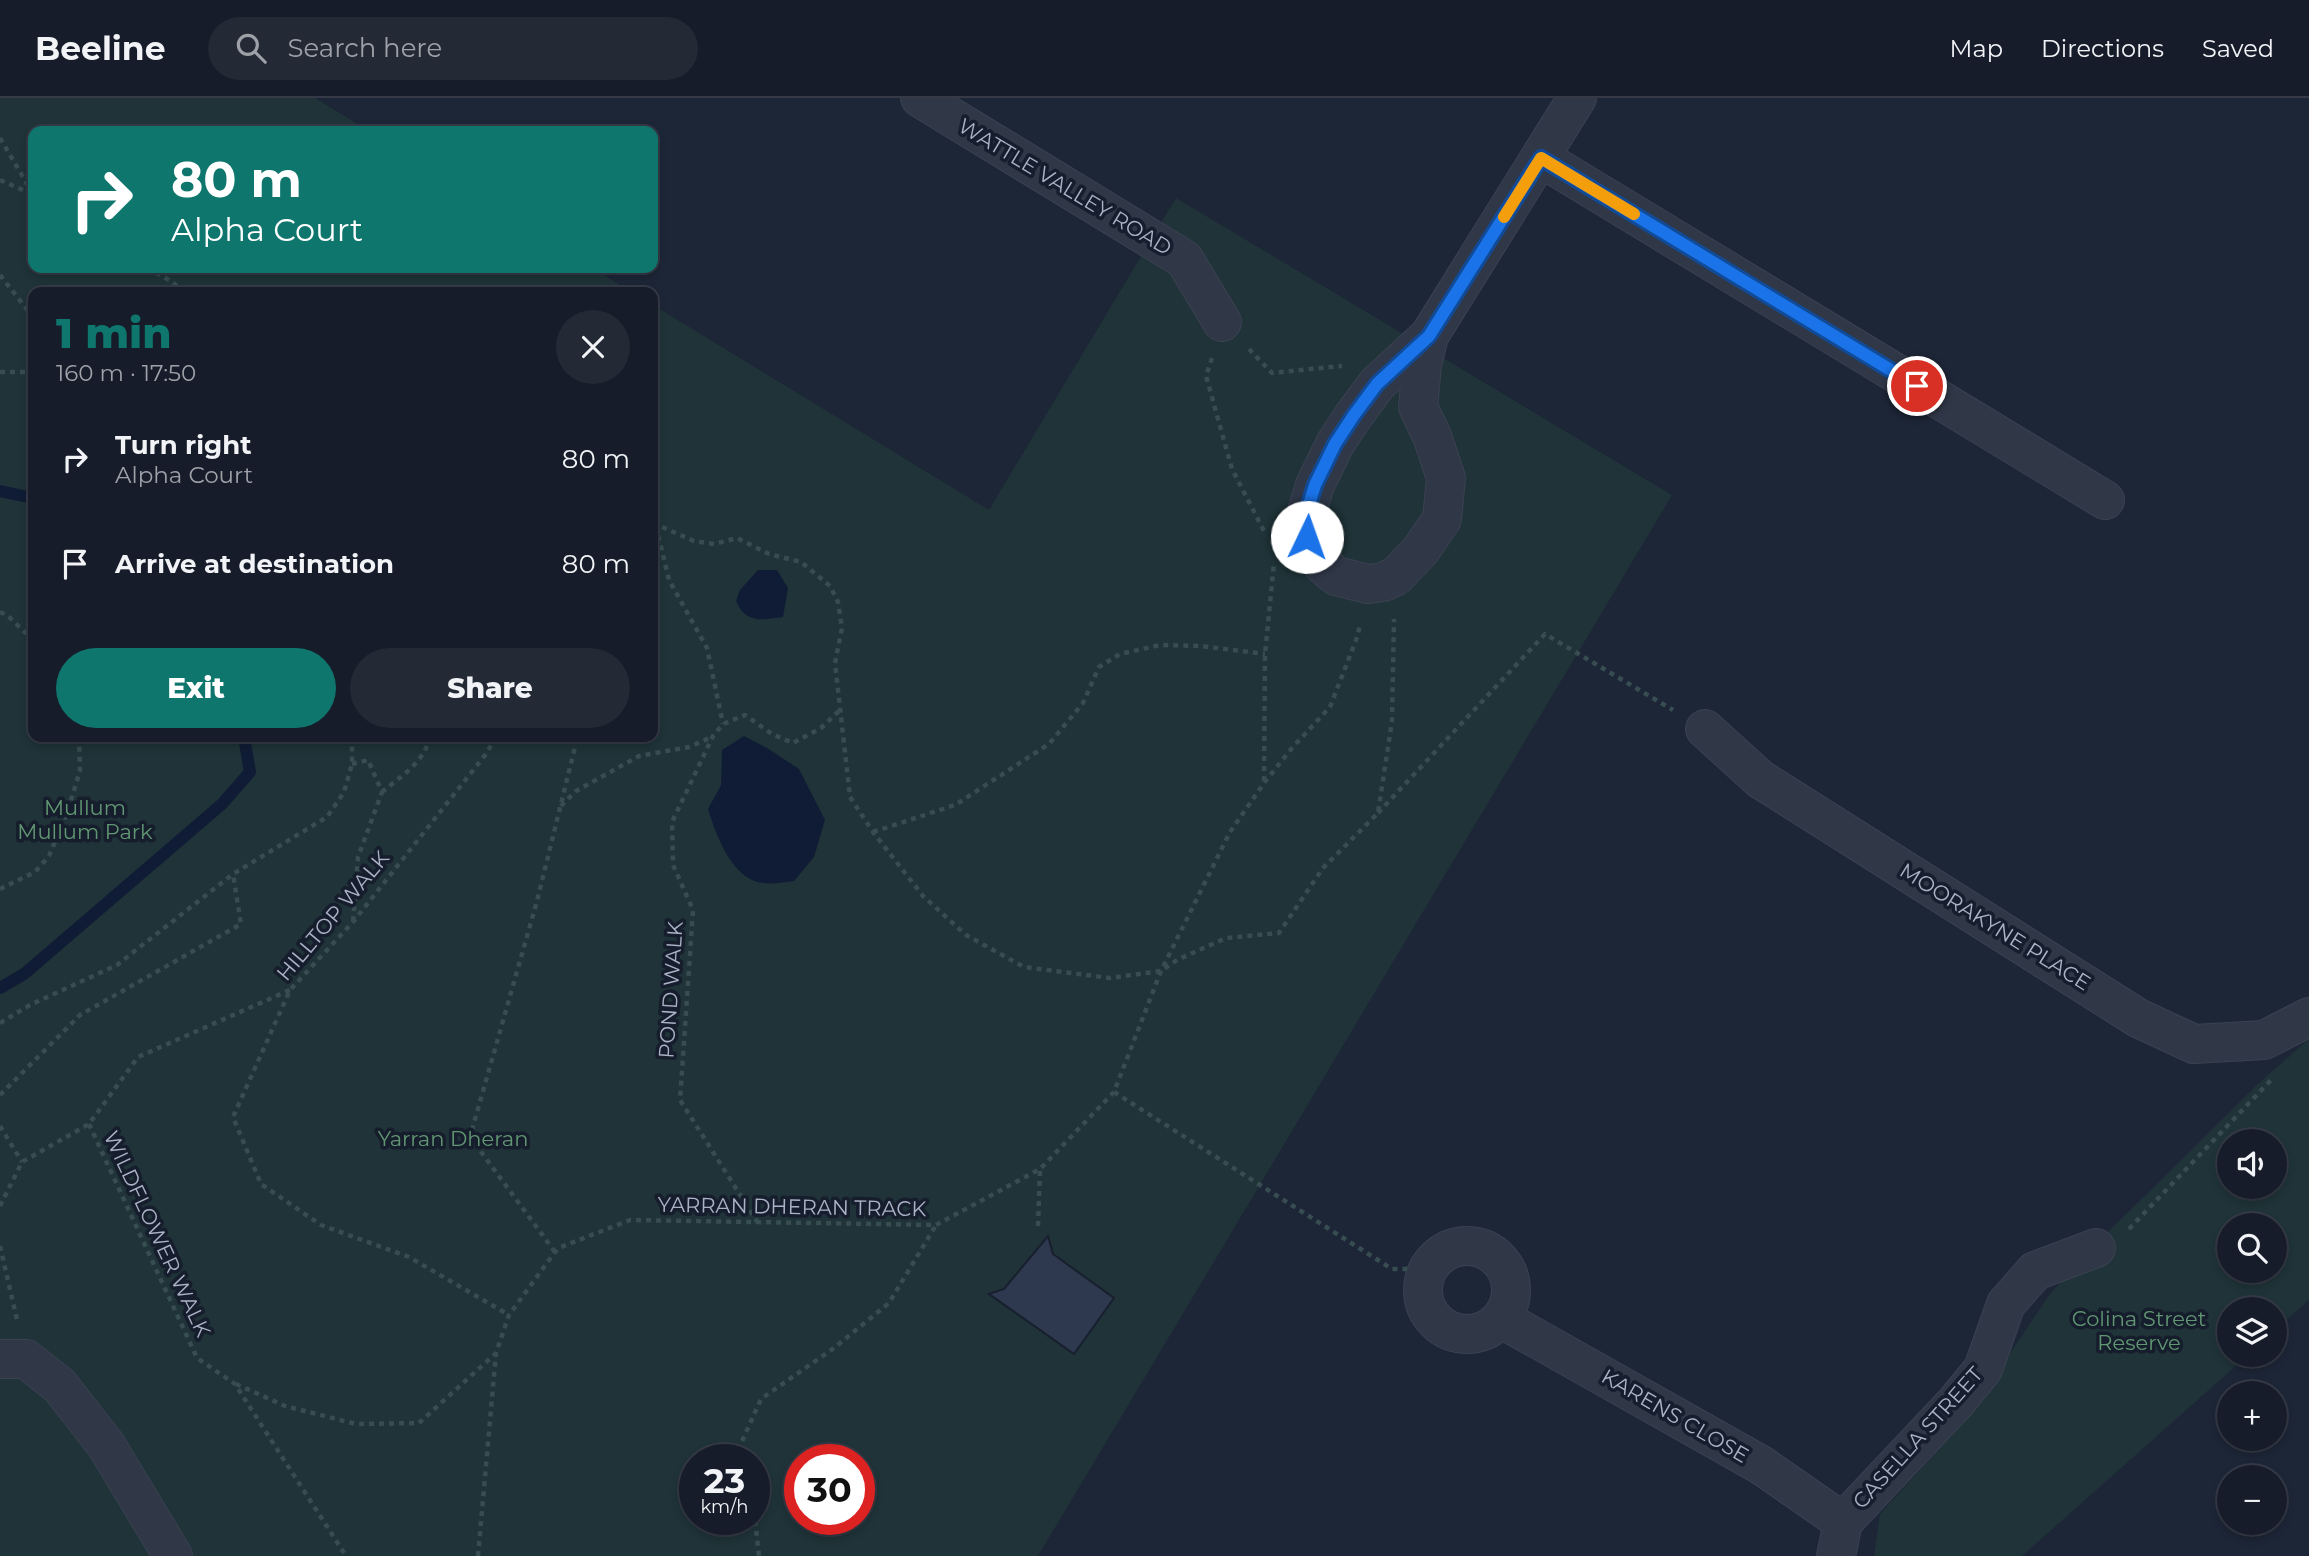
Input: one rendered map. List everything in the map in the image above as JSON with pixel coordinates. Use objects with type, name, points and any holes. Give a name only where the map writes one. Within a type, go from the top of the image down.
[{"type":"street","name":"WATTLE VALLEY ROAD","points":[[920,98],[1184,259],[1222,322]]},
{"type":"street","points":[[1417,348],[1422,365],[1419,407],[1446,478],[1442,519],[1420,551],[1382,580],[1336,576],[1312,550],[1304,521],[1315,485],[1335,444],[1377,384],[1417,348],[1577,98]]},
{"type":"street","points":[[1541,158],[2105,500]]},
{"type":"street","name":"MOORAKYNE PLACE","points":[[1705,729],[1760,779],[2138,1018],[2171,1034],[2193,1044],[2264,1040],[2309,1017]]},
{"type":"street","points":[[1478,1247],[1492,1253],[1503,1264],[1510,1277],[1513,1291],[1510,1306],[1492,1329],[1478,1334],[1450,1332],[1437,1324],[1423,1298],[1423,1284],[1428,1269],[1449,1249],[1478,1247]]},
{"type":"street","name":"CASELLA STREET","points":[[1840,1539],[1983,1369],[2006,1304],[2035,1271],[2096,1248]]},
{"type":"street","name":"KARENS CLOSE","points":[[1502,1318],[1760,1465],[1840,1539]]},
{"type":"street","points":[[13,1359],[60,1386],[106,1445],[173,1556]]},
{"type":"path","points":[[0,138],[28,186]]},
{"type":"path","points":[[0,180],[28,192]]},
{"type":"path","points":[[156,273],[178,287]]},
{"type":"path","points":[[0,275],[28,311]]},
{"type":"path","points":[[1264,783],[1265,654],[1275,552],[1232,469],[1206,376],[1222,322],[1272,373],[1417,348]]},
{"type":"path","points":[[0,372],[28,372]]},
{"type":"path","points":[[1275,552],[1304,521]]},
{"type":"path","points":[[658,526],[694,541],[714,544],[737,538],[769,554],[801,562],[830,586],[838,602],[842,628],[835,663],[850,797],[873,832],[923,895],[966,935],[1024,967],[1110,978],[1161,971],[1177,960],[1226,938],[1279,933],[1323,868],[1545,634],[1705,729]]},
{"type":"path","points":[[658,539],[669,580],[707,648],[723,724],[746,715],[772,734],[793,743],[821,728],[840,709]]},
{"type":"path","points":[[1378,813],[1392,721],[1382,580]]},
{"type":"path","name":"YARRAN DHERAN TRACK","points":[[478,1556],[496,1353],[509,1315],[561,1247],[630,1220],[936,1225],[1040,1169],[1114,1092],[1161,971],[1230,832],[1264,783],[1330,706],[1382,580]]},
{"type":"path","points":[[0,612],[7,615],[28,635]]},
{"type":"path","points":[[873,832],[955,805],[1049,744],[1083,703],[1099,667],[1120,654],[1160,645],[1201,646],[1265,654]]},
{"type":"path","name":"POND WALK","points":[[723,724],[713,736],[672,822],[673,865],[693,911],[680,1100],[759,1223]]},
{"type":"path","points":[[560,807],[576,791],[639,756],[689,747],[713,736]]},
{"type":"path","points":[[0,889],[35,872],[49,856],[67,813],[80,771],[79,742]]},
{"type":"path","points":[[0,1023],[30,1005],[117,965],[233,874],[327,817],[344,792],[352,764],[352,742]]},
{"type":"path","points":[[353,922],[358,857],[382,792],[404,774],[428,748],[429,742]]},
{"type":"path","name":"HILLTOP WALK","points":[[493,742],[353,922],[290,990],[233,1117],[261,1184],[321,1225],[409,1257],[509,1315]]},
{"type":"path","points":[[555,1252],[470,1137],[537,901],[574,742]]},
{"type":"path","points":[[352,764],[368,760],[382,792]]},
{"type":"path","points":[[0,1095],[80,1015],[241,924],[233,874]]},
{"type":"path","points":[[0,1206],[22,1162],[89,1124],[138,1057],[290,990]]},
{"type":"path","points":[[2096,1248],[2114,1245],[2281,1070]]},
{"type":"path","points":[[1114,1092],[1392,1269],[1428,1269]]},
{"type":"path","name":"WILDFLOWER WALK","points":[[89,1124],[197,1358],[235,1384],[346,1556]]},
{"type":"path","points":[[0,1126],[22,1162]]},
{"type":"path","points":[[1038,1226],[1040,1169]]},
{"type":"path","points":[[741,1444],[761,1399],[834,1349],[888,1303],[936,1225]]},
{"type":"path","points":[[0,1245],[13,1359]]},
{"type":"path","points":[[235,1384],[285,1406],[356,1424],[419,1423],[496,1353]]},
{"type":"path","points":[[757,1535],[759,1556]]},
{"type":"green space","name":"Yarran Dheran","points":[[0,98],[315,98],[361,126],[28,126],[28,273],[600,273],[624,287],[28,287],[28,742],[658,742],[658,308],[989,510],[1176,198],[1672,495],[1038,1556],[0,1556]]},
{"type":"green space","name":"Colina Street Reserve","points":[[2309,1039],[2309,1300],[2287,1319],[2287,1297],[2217,1297],[2217,1367],[2235,1367],[2022,1556],[1874,1556],[1880,1514],[1963,1423],[2050,1294],[2104,1236],[2259,1083]]},
{"type":"water","points":[[758,570],[777,570],[788,588],[783,617],[755,619],[745,614],[736,601],[740,590]]},
{"type":"water","points":[[744,736],[799,769],[825,820],[814,857],[794,881],[760,883],[742,873],[723,848],[711,818],[708,809],[721,785],[722,750]]},
{"type":"building","points":[[1048,1236],[1053,1254],[1114,1298],[1074,1354],[989,1294],[1004,1289]]},
{"type":"waterway","points":[[0,491],[28,497]]},
{"type":"waterway","points":[[0,988],[24,974],[222,804],[250,772],[245,742]]},
{"type":"slow traffic","points":[[1504,217],[1541,158],[1634,214]]},
{"type":"route","points":[[1307,537],[1304,521],[1315,485],[1335,444],[1377,384],[1429,336],[1541,158],[1917,386]]},
{"type":"park label","name":"Mullum Mullum Park","points":[[85,820]]}]
